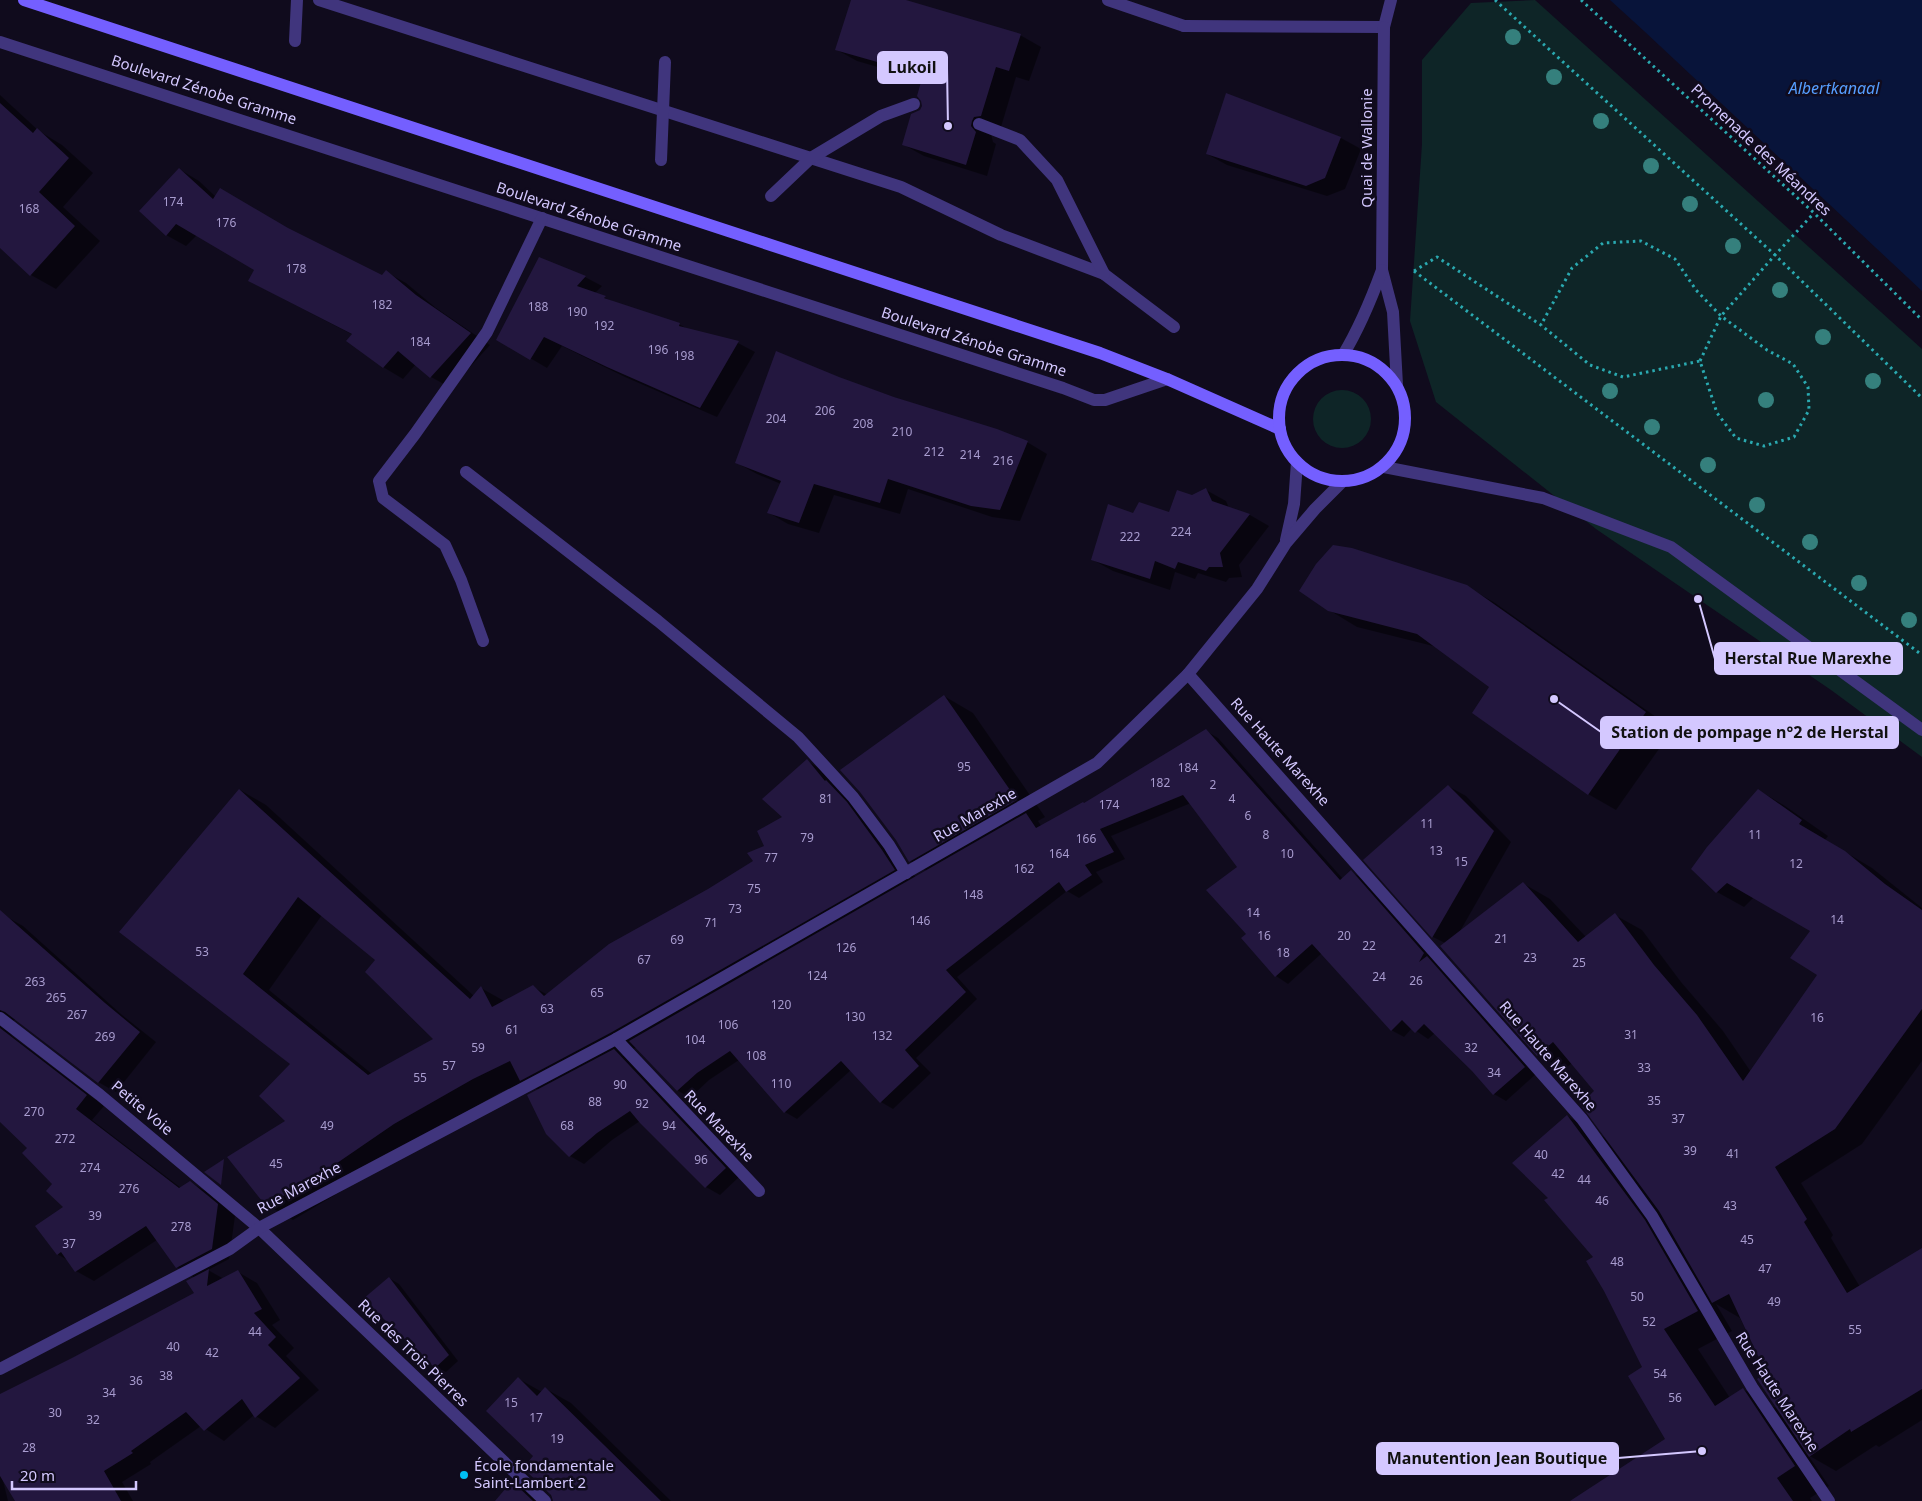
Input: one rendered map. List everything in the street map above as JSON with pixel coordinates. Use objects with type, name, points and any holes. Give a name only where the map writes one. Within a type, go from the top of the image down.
[{"type":"main road","name":"Boulevard Zénobe Gramme","points":[[24,0],[1100,353],[1167,379],[1280,429]]},
{"type":"main road","points":[[1343,355],[1364,359],[1388,374],[1397,386],[1405,410],[1405,432],[1397,450],[1384,467],[1369,476],[1354,481],[1332,481],[1314,475],[1297,462],[1287,449],[1280,429],[1280,406],[1288,386],[1299,372],[1318,360],[1343,355]]},
{"type":"street","points":[[295,41],[297,0]]},
{"type":"street","points":[[319,0],[901,187],[1002,235],[1104,274],[1174,327]]},
{"type":"street","points":[[1108,0],[1184,26],[1384,27]]},
{"type":"street","name":"Quai de Wallonie","points":[[1391,0],[1384,27],[1382,270],[1393,312],[1397,386]]},
{"type":"street","name":"Boulevard Zénobe Gramme","points":[[0,42],[1063,388],[1094,400],[1113,398],[1167,379]]},
{"type":"street","points":[[661,160],[665,62]]},
{"type":"street","points":[[771,196],[811,158],[881,116],[914,104]]},
{"type":"street","points":[[979,124],[1020,140],[1058,180],[1104,274]]},
{"type":"street","points":[[483,641],[461,580],[444,545],[383,498],[379,481],[415,434],[487,332],[542,218]]},
{"type":"street","name":"Quai de Wallonie","points":[[1343,355],[1368,309],[1382,270]]},
{"type":"street","name":"Rue Marexhe","points":[[1286,543],[1294,504],[1297,462]]},
{"type":"street","points":[[1384,467],[1543,498],[1671,547],[1922,730]]},
{"type":"street","points":[[466,472],[658,621],[798,737],[853,798],[889,846],[906,873]]},
{"type":"street","name":"Rue Marexhe","points":[[0,1370],[230,1249],[259,1228],[616,1040],[1097,763],[1188,674],[1257,589],[1286,543],[1315,509],[1342,482]]},
{"type":"street","name":"Rue Haute Marexhe","points":[[1188,674],[1582,1119],[1652,1216],[1752,1388],[1829,1501]]},
{"type":"street","name":"Petite Voie","points":[[0,1018],[100,1095],[259,1228]]},
{"type":"street","name":"Rue Marexhe","points":[[616,1040],[759,1191]]},
{"type":"street","name":"Rue des Trois Pierres","points":[[259,1228],[545,1501]]},
{"type":"path","points":[[1495,0],[1775,255],[1922,398]]},
{"type":"path","name":"Promenade des Méandres","points":[[1581,0],[1814,214],[1922,320]]},
{"type":"path","points":[[1541,325],[1572,268],[1603,243],[1641,241],[1675,259],[1696,290],[1721,316],[1767,350],[1793,364],[1808,387],[1809,410],[1794,437],[1764,446],[1736,438],[1717,413],[1700,360],[1721,316],[1814,214]]},
{"type":"path","points":[[1382,270],[1414,271],[1436,257],[1541,325],[1590,365],[1623,376],[1661,370],[1700,360]]},
{"type":"path","points":[[1414,271],[1922,655]]},
{"type":"green space","points":[[1535,0],[1922,349],[1922,757],[1831,690],[1596,529],[1436,402],[1410,321],[1422,144],[1422,60],[1471,3]]},
{"type":"green space","points":[[1342,390],[1353,392],[1366,403],[1371,419],[1369,430],[1358,443],[1342,448],[1331,446],[1318,435],[1313,419],[1315,408],[1326,395]]},
{"type":"water","name":"Albertkanaal","points":[[1610,0],[1922,0],[1922,291],[1644,31]]},
{"type":"building","points":[[851,0],[906,0],[1021,34],[1009,71],[996,67],[981,116],[974,117],[972,121],[971,126],[976,132],[966,165],[902,145],[911,114],[920,110],[922,106],[917,96],[923,75],[835,50]]},
{"type":"building","points":[[1226,93],[1341,137],[1325,178],[1306,186],[1206,154]]},
{"type":"building","points":[[0,103],[33,133],[37,128],[69,158],[39,192],[75,226],[30,276],[0,248]]},
{"type":"building","points":[[179,168],[213,199],[220,188],[288,228],[382,275],[386,270],[416,295],[471,333],[430,378],[398,351],[383,368],[346,341],[352,334],[248,281],[254,270],[176,224],[166,236],[139,211]]},
{"type":"building","points":[[539,257],[586,276],[577,286],[606,296],[604,298],[680,323],[679,326],[739,341],[700,408],[544,337],[530,360],[496,340]]},
{"type":"building","points":[[776,351],[894,397],[997,429],[1028,441],[1000,510],[971,506],[888,479],[880,503],[814,484],[799,523],[767,513],[781,481],[735,463]]},
{"type":"building","points":[[1206,488],[1212,501],[1250,514],[1220,553],[1223,567],[1209,567],[1206,571],[1178,562],[1175,569],[1155,561],[1150,579],[1091,560],[1108,504],[1133,513],[1139,502],[1169,512],[1177,490],[1192,495]]},
{"type":"building","points":[[1333,545],[1352,548],[1467,585],[1646,712],[1588,795],[1472,713],[1489,687],[1417,634],[1328,611],[1299,591],[1316,564]]},
{"type":"building","points":[[944,695],[1017,800],[909,862],[896,840],[860,792],[840,770]]},
{"type":"building","points":[[1206,729],[1340,880],[1351,870],[1424,953],[1419,962],[1427,956],[1525,1067],[1493,1095],[1472,1071],[1424,1024],[1415,1033],[1402,1020],[1391,1031],[1312,944],[1275,977],[1241,938],[1246,934],[1206,890],[1237,867],[1183,795],[1100,829],[1114,852],[1085,865],[1092,875],[1066,892],[1059,882],[946,970],[966,992],[905,1050],[919,1066],[880,1103],[841,1061],[784,1113],[730,1051],[697,1073],[677,1091],[629,1041],[1026,813],[1036,828],[1084,803]]},
{"type":"building","points":[[807,759],[825,781],[847,802],[895,870],[612,1032],[520,1081],[510,1061],[473,1079],[394,1124],[324,1172],[266,1206],[227,1157],[285,1121],[259,1096],[290,1064],[119,932],[239,789],[470,999],[481,986],[492,1007],[533,985],[544,996],[609,944],[708,889],[753,861],[747,853],[764,846],[757,831],[782,817],[762,799]],"holes":[[[298,897],[375,960],[365,972],[433,1039],[368,1075],[243,974]]]},
{"type":"building","points":[[1448,785],[1494,831],[1432,938],[1363,860]]},
{"type":"building","points":[[1758,789],[1802,820],[1799,824],[1845,851],[1885,884],[1922,910],[1922,1009],[1835,1129],[1775,1167],[1807,1219],[1804,1222],[1847,1293],[1922,1248],[1922,1389],[1851,1432],[1850,1429],[1809,1457],[1757,1379],[1766,1373],[1729,1294],[1712,1303],[1659,1211],[1580,1104],[1594,1091],[1553,1042],[1537,1056],[1440,946],[1523,882],[1578,942],[1615,913],[1654,965],[1697,1015],[1743,1081],[1817,975],[1790,958],[1810,931],[1727,883],[1716,893],[1691,869],[1707,847]]},
{"type":"building","points":[[0,910],[140,1032],[98,1083],[0,1010]]},
{"type":"building","points":[[0,1028],[87,1095],[76,1109],[179,1188],[190,1181],[218,1204],[212,1249],[176,1268],[146,1226],[75,1272],[61,1252],[57,1255],[35,1226],[63,1207],[46,1191],[52,1184],[22,1153],[27,1148],[0,1122]]},
{"type":"building","points":[[614,1049],[726,1168],[705,1188],[630,1111],[597,1133],[569,1157],[546,1134],[527,1095]]},
{"type":"building","points":[[1567,1115],[1645,1220],[1698,1311],[1664,1329],[1715,1406],[1743,1388],[1795,1466],[1777,1478],[1793,1501],[1570,1501],[1665,1439],[1628,1376],[1642,1367],[1604,1291],[1586,1261],[1593,1257],[1544,1200],[1548,1198],[1512,1163]]},
{"type":"building","points":[[224,1159],[221,1185],[204,1172]]},
{"type":"building","points":[[209,1269],[207,1286],[238,1270],[262,1309],[254,1313],[276,1337],[268,1345],[300,1378],[255,1418],[242,1399],[204,1431],[186,1412],[131,1451],[133,1453],[104,1471],[121,1501],[15,1501],[0,1476],[0,1394],[194,1293],[186,1281]]},
{"type":"building","points":[[389,1277],[449,1355],[435,1368],[363,1299]]},
{"type":"building","points":[[518,1377],[537,1396],[545,1387],[661,1501],[553,1501],[551,1495],[523,1468],[533,1456],[486,1411]]},
{"type":"building","points":[[512,1481],[533,1501],[495,1501]]},
{"type":"place","name":"Lukoil","points":[[948,126]]},
{"type":"place","name":"Herstal Rue Marexhe","points":[[1698,599]]},
{"type":"place","name":"Station de pompage n°2 de Herstal","points":[[1554,699]]},
{"type":"place","name":"Manutention Jean Boutique","points":[[1702,1451]]},
{"type":"place","name":"École fondamentale Saint-Lambert 2","points":[[464,1475]]}]
